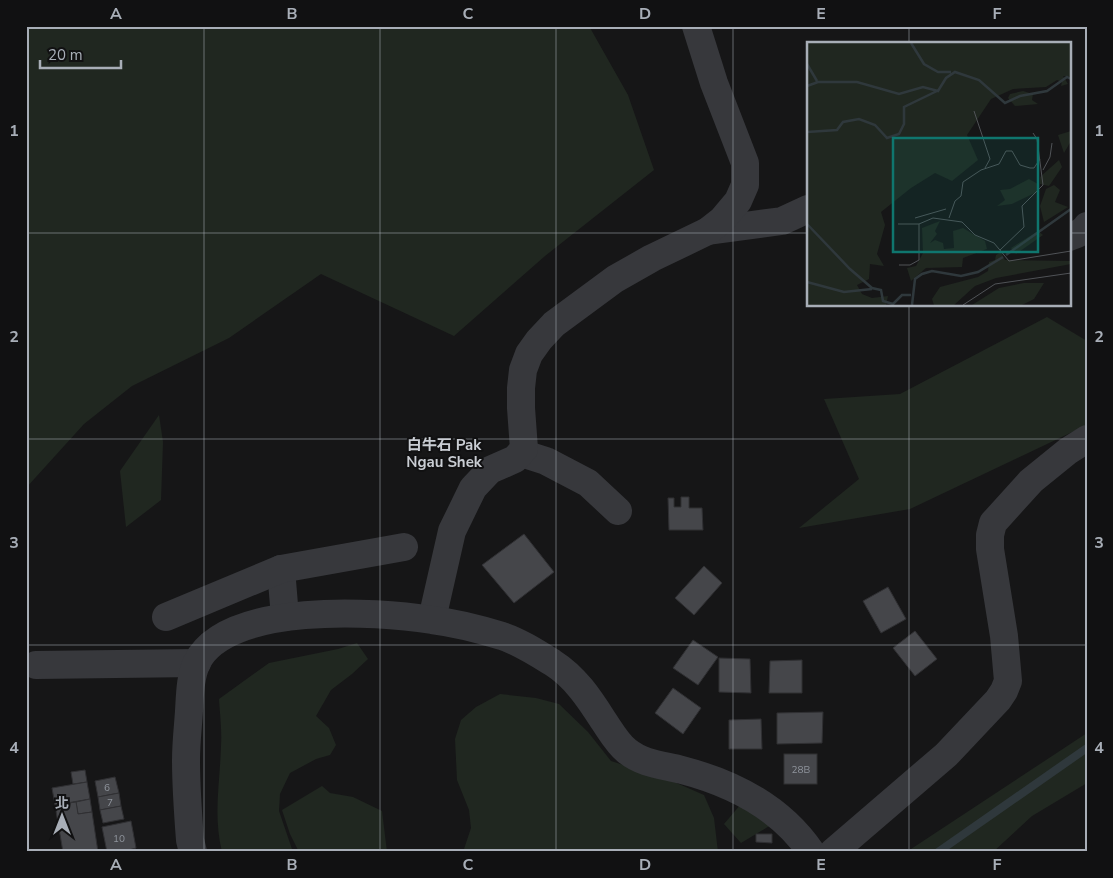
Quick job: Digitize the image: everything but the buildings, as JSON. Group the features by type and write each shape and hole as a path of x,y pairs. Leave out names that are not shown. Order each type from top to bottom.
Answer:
{"street":[{"path":"432,619 452,531 473,488 490,470 515,459 521,454 525,445 520,408 520,388 523,370 529,354 539,340 554,324 616,279 652,258 708,231 722,220 738,201 745,185 746,163 714,83 696,26"},
{"path":"708,231 782,221 807,210"},
{"path":"1070,237 1084,230 1087,226"},
{"path":"832,852 946,755 998,700 1004,691 1008,681 1004,636 990,549 990,535 993,523 1030,481 1087,439"},
{"path":"521,454 546,461 588,483 618,512"},
{"path":"166,617 281,569 404,546"},
{"path":"281,569 285,617"},
{"path":"193,852 188,814 186,760 191,681 197,662 208,648 222,637 254,623 285,617 347,614 391,615 432,619 504,637 552,662 569,674 592,704 612,735 626,751 642,761 704,776 750,796 774,812 805,843 811,852"},
{"path":"36,665 197,662"}],"shaded area":[{"path":"26,26 589,26 628,95 654,170 545,256 454,336 321,274 229,338 132,386 84,424 26,488"},
{"path":"1047,317 1087,341 1087,425 910,509 799,528 859,479 824,399 900,394"},
{"path":"159,415 163,442 161,500 126,527 120,471"},
{"path":"357,643 368,659 331,690 316,716 329,728 336,745 330,755 316,759 290,773 280,794 279,811 293,852 222,852 217,812 221,740 219,699 269,663 338,649"},
{"path":"500,694 536,698 559,704 588,732 611,761 665,778 704,795 714,818 718,852 394,852 396,850 464,849 471,828 469,810 457,780 455,739 461,720 476,707"},
{"path":"1087,733 1087,783 1032,816 993,852 908,851"},
{"path":"322,786 330,793 353,797 382,811 387,852 299,852 290,834 282,810"},
{"path":"741,804 771,825 741,843 724,824"}],"waterway":[{"path":"938,852 1087,748"}],"district":[{"name":"白牛石 Pak Ngau Shek","path":"444,454"}]}
